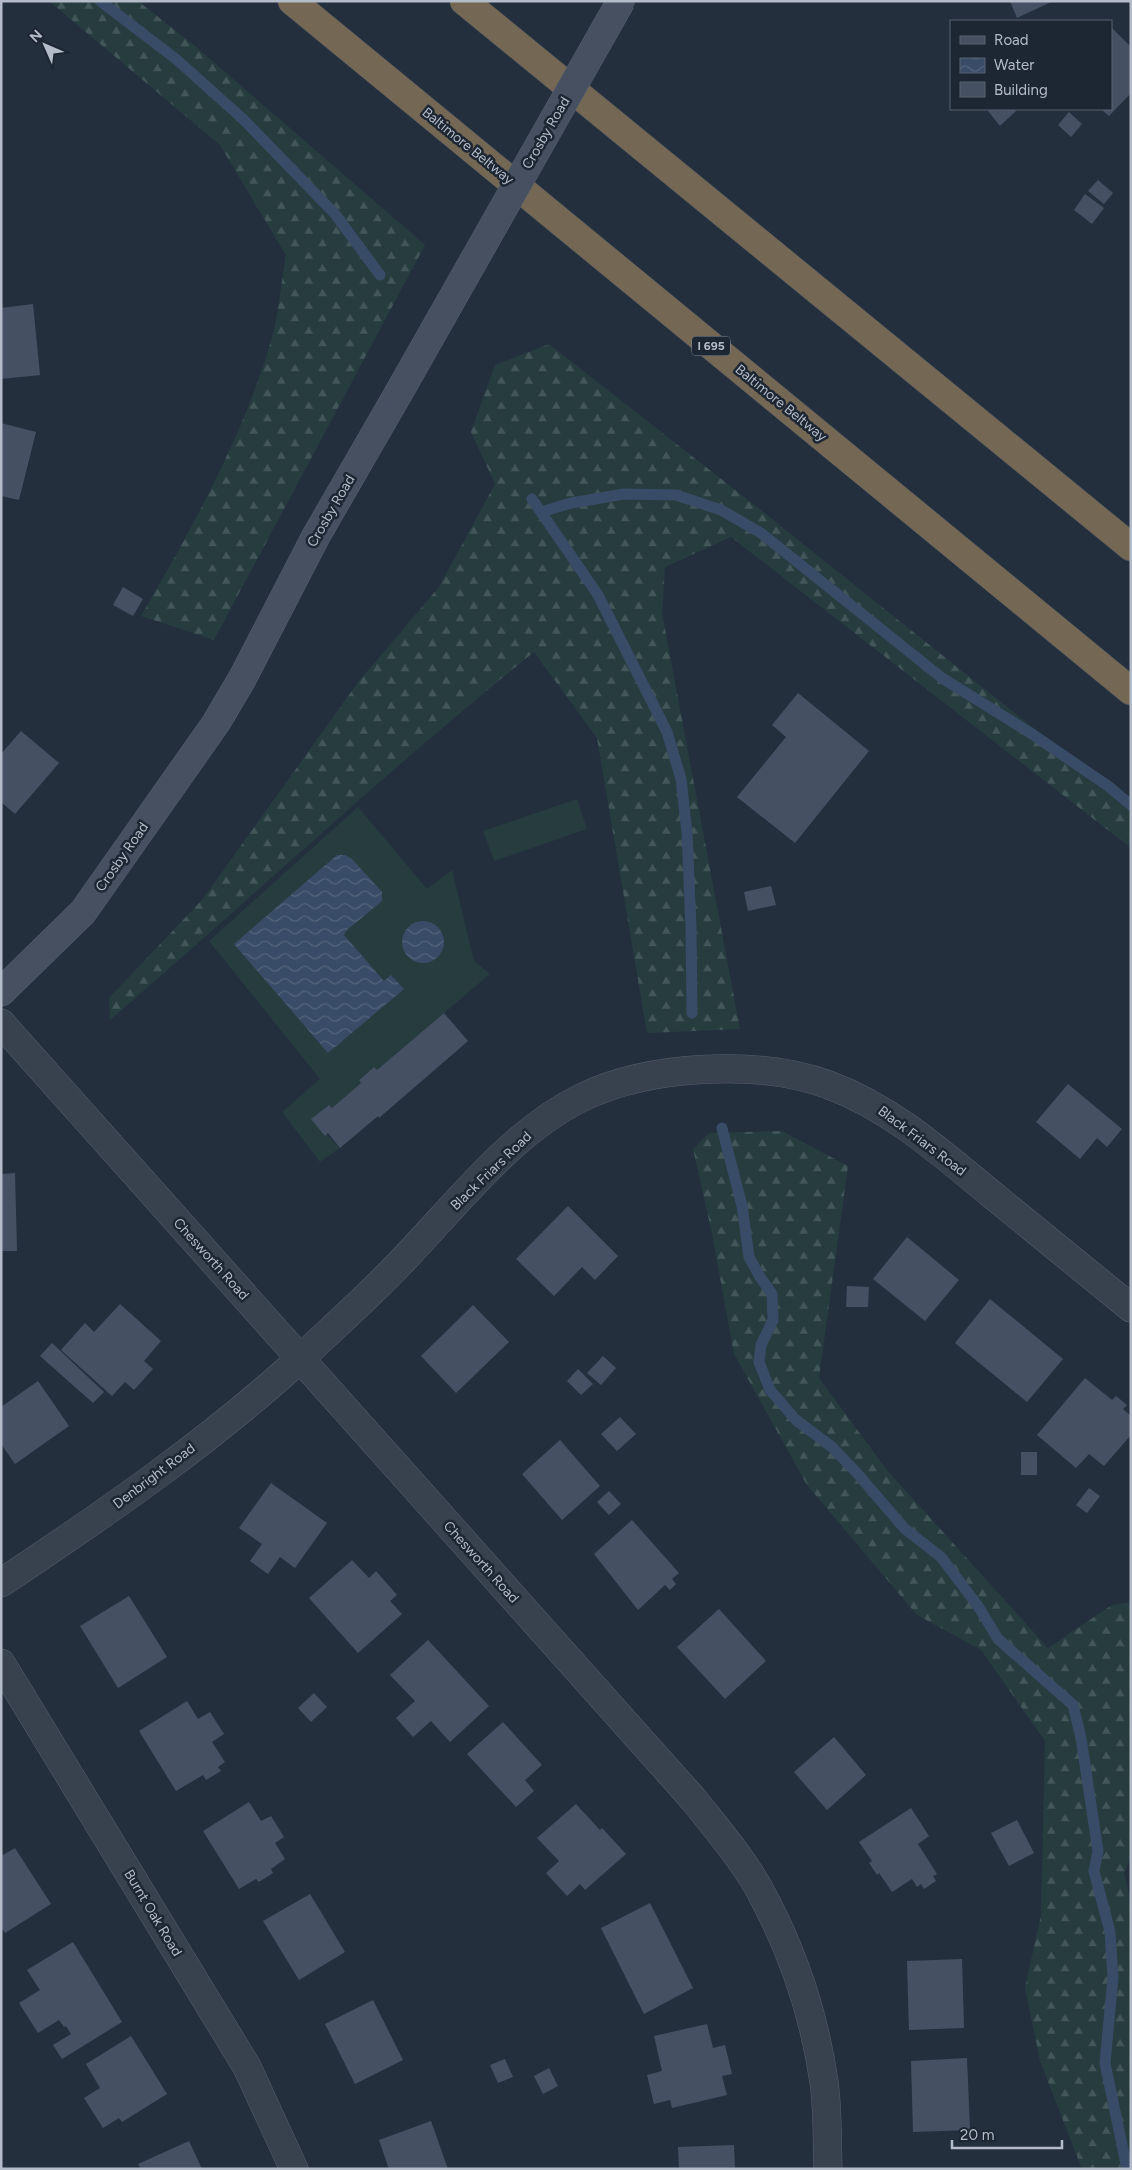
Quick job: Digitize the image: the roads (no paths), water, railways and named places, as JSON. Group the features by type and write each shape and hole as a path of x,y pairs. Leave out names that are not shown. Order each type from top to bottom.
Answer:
{"highway":[{"name":"Baltimore Beltway","path":"292,1 1131,691"},
{"path":"464,1 1131,547"}],"main road":[{"name":"Crosby Road","path":"1,992 83,912 216,723 242,679 316,536 621,1"}],"street":[{"name":"Chesworth Road","path":"1,1023 694,1800 734,1851 766,1901 792,1959 811,2019 824,2082 828,2169"},
{"name":"Black Friars Road","path":"300,1359 399,1265 492,1166 540,1124 583,1098 630,1080 671,1073 727,1068 785,1074 826,1084 874,1105 924,1138 1131,1308"},
{"name":"Denbright Road","path":"1,1583 147,1484 300,1359"},
{"name":"Burnt Oak Road","path":"1,1663 247,2067 294,2169"}],"water":[{"path":"337,855 345,855 352,859 382,892 382,901 347,930 344,935 384,981 391,975 404,989 328,1053 234,944"},
{"path":"427,921 435,924 441,930 444,942 441,954 435,960 419,963 411,960 405,954 402,938 405,930 411,924"}],"waterway":[{"path":"100,1 176,59 243,119 335,214 380,275"},
{"path":"541,512 571,503 624,494 676,495 721,510 761,533 942,678 1032,734 1108,786 1131,805"},
{"path":"532,499 598,595 667,732 681,779 687,833 692,1013"},
{"path":"722,1128 742,1206 749,1257 772,1294 773,1320 761,1345 759,1362 770,1390 796,1420 832,1447 905,1529 941,1557 978,1606 998,1639 1073,1705 1081,1738 1098,1851 1094,1871 1110,1932 1113,1978 1105,2063 1127,2169"}]}
